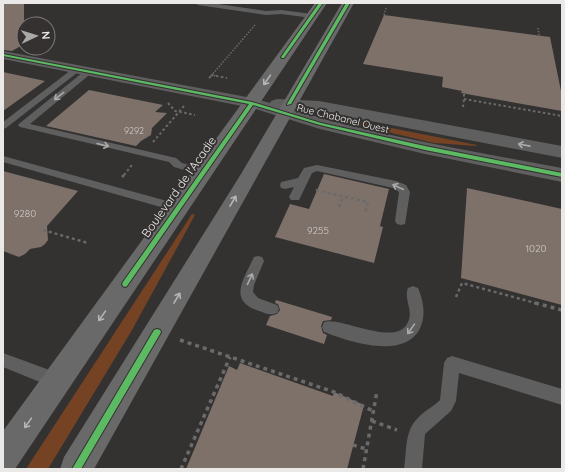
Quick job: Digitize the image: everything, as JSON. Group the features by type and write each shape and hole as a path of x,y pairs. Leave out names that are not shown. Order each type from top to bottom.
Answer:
{"main road":[{"name":"Boulevard de l'Acadie","path":"3,458 321,3"},
{"path":"76,469 348,3"}],"street":[{"name":"Rue Chabanel Ouest","path":"3,55 287,109 320,124 418,146 562,175"},
{"name":"Rue Chabanel Ouest","path":"287,109 319,106 562,152"}],"lane":[{"path":"198,3 266,13 281,12 312,16"},
{"path":"3,117 79,69"},
{"path":"3,126 79,69"},
{"path":"79,69 22,125 172,160 178,165 204,172"},
{"path":"3,159 178,208"},
{"path":"295,197 308,170 318,168 399,186 404,190 406,195 401,221"},
{"path":"285,185 302,181"},
{"path":"258,262 247,285 246,293 253,303 272,309"},
{"path":"329,327 362,336 390,338 406,336 415,326 418,312 413,292"},
{"path":"3,360 57,381"},
{"path":"413,469 419,429 425,422 446,406 452,363 562,397"}],"path":[{"path":"384,14 386,8"},
{"path":"208,79 258,22"},
{"path":"538,28 539,35"},
{"path":"211,75 227,78"},
{"path":"463,107 464,94"},
{"path":"464,99 562,116"},
{"path":"168,102 168,105 173,110 195,115"},
{"path":"151,144 189,102"},
{"path":"315,190 368,202 365,213"},
{"path":"339,207 343,197"},
{"path":"43,230 88,243"},
{"path":"456,297 462,283 562,310"},
{"path":"538,299 538,304"},
{"path":"180,340 334,392 373,411"},
{"path":"181,469 230,357"},
{"path":"363,469 377,391"},
{"path":"372,421 417,438"},
{"path":"353,445 366,449"}],"shaded area":[{"path":"321,114 477,145 434,143 320,116"},
{"path":"192,214 195,215 132,330 48,469 26,469"}],"building":[{"path":"3,3 24,3 24,16 16,16 16,49 12,51 3,50"},
{"path":"384,15 550,37 562,96 562,111 461,93 462,91 442,87 443,77 363,64"},
{"path":"3,72 45,81 3,111"},
{"path":"89,90 163,105 155,112 167,113 152,128 151,135 136,146 46,126"},
{"path":"3,171 78,191 47,226 48,240 45,244 41,247 30,249 19,257 3,251"},
{"path":"324,174 389,189 380,226 383,227 374,263 275,237 290,204 309,209"},
{"path":"467,188 562,209 562,305 461,278"},
{"path":"276,300 332,317 331,320 323,321 321,326 323,333 327,335 324,344 266,325 270,316 277,314 280,310 278,304 275,303"},
{"path":"240,363 333,396 334,392 364,405 347,469 186,469 229,366 237,370"}],"cycle path":[{"path":"283,57 321,3"},
{"path":"289,104 348,3"},
{"path":"3,55 252,103 320,124 425,148 562,175"},
{"path":"125,284 252,103"},
{"path":"76,469 157,332"}]}
